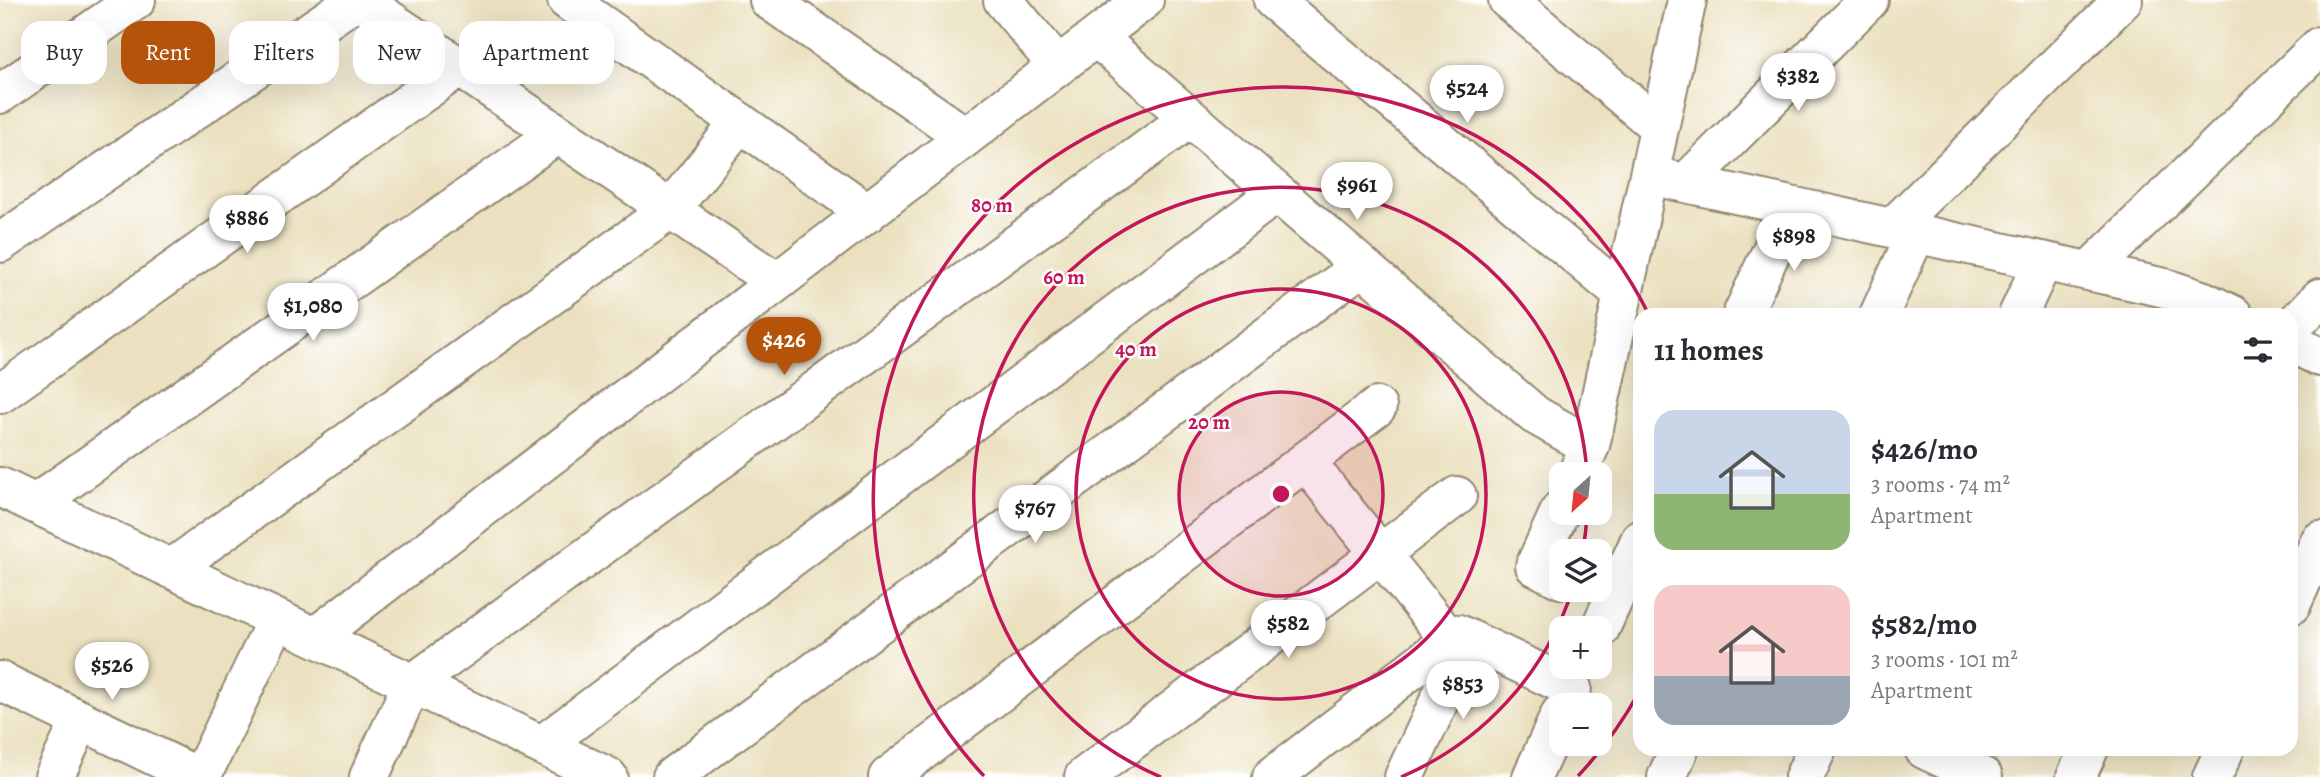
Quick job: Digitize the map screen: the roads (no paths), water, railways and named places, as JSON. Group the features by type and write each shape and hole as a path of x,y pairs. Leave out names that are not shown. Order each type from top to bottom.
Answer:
{"street":[{"path":"0,93 136,0"},
{"path":"0,243 358,0 459,67 0,394"},
{"path":"567,0 868,213"},
{"path":"769,0 966,137"},
{"path":"990,0 1013,12 1058,66"},
{"path":"316,637 1144,0"},
{"path":"1273,0 1623,295"},
{"path":"1508,0 1659,127"},
{"path":"1096,37 1535,415 1583,460 1623,295 1687,0"},
{"path":"1686,183 1869,0"},
{"path":"1881,308 1904,231 2123,0"},
{"path":"2089,271 2320,46"},
{"path":"484,84 777,282"},
{"path":"369,777 412,684 1191,118"},
{"path":"172,569 670,210 740,122"},
{"path":"35,504 557,134"},
{"path":"1649,175 2089,271 2159,301 2204,301 2218,308"},
{"path":"549,758 1277,192"},
{"path":"1745,308 1792,207"},
{"path":"2021,308 2043,261"},
{"path":"672,777 1362,266"},
{"path":"2298,321 2320,298"},
{"path":"2298,346 2320,357"},
{"path":"888,777 1377,407"},
{"path":"1306,462 1380,554 1459,640 1570,693"},
{"path":"0,487 412,684 549,758 608,777"},
{"path":"1084,777 1457,496"},
{"path":"1549,573 1535,566 1554,525"},
{"path":"2298,590 2320,541"},
{"path":"1609,609 1633,556"},
{"path":"0,681 200,777 277,619"},
{"path":"1272,777 1459,640"},
{"path":"1404,777 1459,640"},
{"path":"54,777 81,720"},
{"path":"1532,777 1549,739"},
{"path":"1667,777 1676,756"},
{"path":"1804,777 1814,756"},
{"path":"2076,777 2086,756"},
{"path":"2212,777 2222,756"},
{"path":"1939,758 1983,777"}]}
